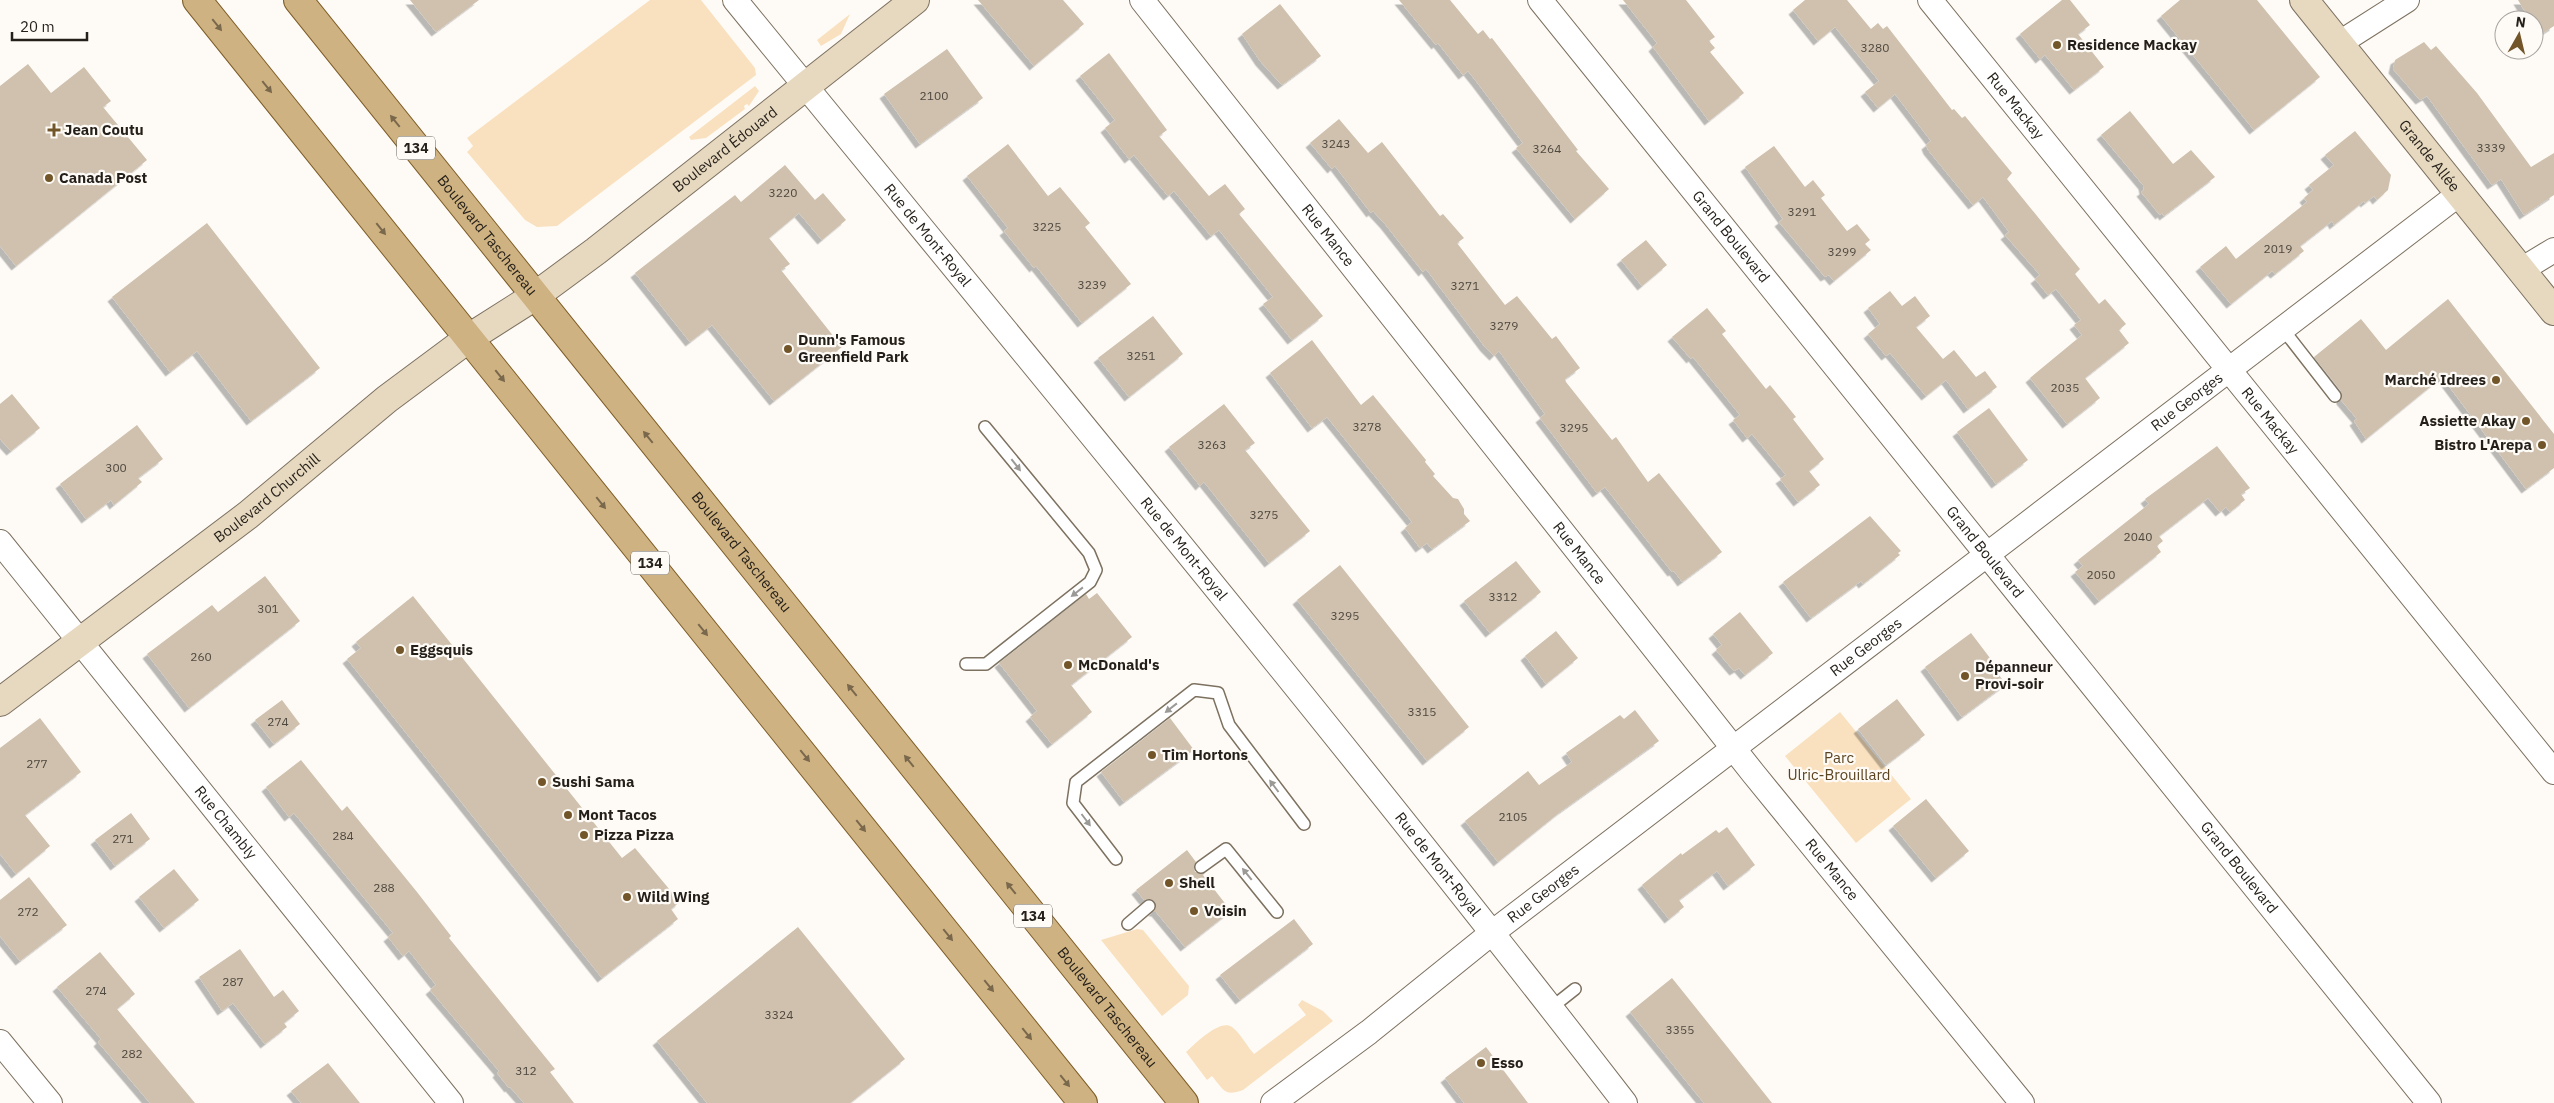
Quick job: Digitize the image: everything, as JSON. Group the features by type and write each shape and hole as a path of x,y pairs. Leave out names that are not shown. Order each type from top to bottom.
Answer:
{"main road":[{"name":"134","path":"197,0 1083,1103"},
{"name":"Boulevard Taschereau","path":"298,0 1184,1103"}],"street":[{"name":"Rue de Mont-Royal","path":"735,0 961,275 1493,932 1625,1103"},
{"name":"Boulevard Édouard","path":"535,296 718,156 915,0"},
{"name":"Rue Mance","path":"1142,0 1733,748 2022,1103"},
{"name":"Grand Boulevard","path":"1540,0 2429,1103"},
{"name":"Rue Mackay","path":"1930,0 2554,772"},
{"name":"Grande Allée","path":"2304,0 2554,311"},
{"path":"2338,44 2407,0"},
{"name":"Rue Georges","path":"1273,1103 1369,1032 1493,932 2459,194"},
{"path":"2521,270 2554,250"},
{"name":"Boulevard Churchill","path":"0,702 248,515 387,399 469,338 535,296"},
{"name":"Rue Chambly","path":"0,542 451,1103"},
{"path":"0,1042 50,1103"}],"lane":[{"path":"2282,328 2335,396"},
{"path":"966,664 986,664 1090,582 1096,570 1089,553 985,427"},
{"path":"1116,859 1073,802 1076,782 1194,690 1218,693 1228,725 1304,824"},
{"path":"1200,867 1226,849 1277,912"},
{"path":"1128,924 1149,906"},
{"path":"1551,1008 1575,989"}],"green space":[{"path":"650,0 701,0 755,68 756,75 557,226 537,227 525,220 467,152 473,146 467,138"},
{"path":"850,14 841,34 821,46 817,40"},
{"path":"755,86 759,91 749,106 747,104 744,106 745,109 706,138 691,140 689,137"},
{"name":"Parc Ulric-Brouillard","path":"1840,712 1911,799 1856,843 1785,756"},
{"path":"1137,929 1143,930 1189,986 1188,995 1162,1016 1101,940"},
{"path":"1302,1000 1323,1011 1333,1021 1243,1090 1232,1093 1228,1092 1212,1076 1207,1080 1186,1052 1208,1033 1227,1025 1238,1033 1254,1054 1306,1015 1298,1005"}],"building":[{"path":"410,0 479,0 436,32"},
{"path":"978,0 1063,0 1084,24 1034,66"},
{"path":"1399,0 1450,0 1478,34 1483,30 1490,39 1492,38 1578,150 1576,151 1609,189 1575,219 1516,148 1523,143 1468,71 1463,75 1438,43 1436,45"},
{"path":"1623,0 1686,0 1715,37 1709,41 1715,48 1710,52 1744,93 1709,121 1653,47 1657,43"},
{"path":"1805,0 1847,0 1871,29 1878,23 1883,29 1887,26 1952,110 1954,109 1962,118 1965,116 2012,173 2007,179 2080,269 2075,274 2099,304 2105,299 2126,324 2119,330 2129,343 2085,378 2100,398 2067,424 2030,378 2082,335 2074,325 2081,320 2056,289 2048,295 2035,279 2040,275 2005,235 2009,232 1983,197 1973,205 1928,150 1926,145 1931,141 1895,94 1878,108 1865,92 1879,81 1835,27 1818,41 1793,10"},
{"name":"Residence Mackay","path":"2062,0 2070,0 2090,25 2078,34 2104,67 2074,90 2045,55 2040,59 2020,34"},
{"path":"2180,0 2257,0 2320,77 2254,130 2161,16"},
{"path":"2518,0 2554,0 2554,26 2544,32 2544,10 2524,10"},
{"path":"1280,4 1321,56 1282,85 1260,61 1242,34"},
{"path":"2424,42 2431,50 2436,46 2477,93 2531,167 2554,153 2554,195 2524,215 2501,179 2492,185 2427,96 2420,100 2393,69 2395,60"},
{"path":"947,49 983,98 920,144 884,94"},
{"path":"1109,53 1167,130 1159,136 1209,196 1225,184 1245,209 1239,214 1323,316 1292,340 1263,304 1273,297 1219,230 1211,236 1174,191 1168,196 1134,155 1129,159 1105,128 1115,120 1080,76"},
{"path":"28,64 51,93 84,67 111,101 103,107 147,160 16,266 0,246 0,86"},
{"path":"2130,111 2173,164 2191,150 2215,177 2164,216 2162,213 2160,215 2141,192 2144,190 2143,185 2101,135"},
{"path":"1339,119 1368,153 1382,142 1440,216 1443,214 1464,238 1457,243 1505,305 1517,296 1552,339 1556,336 1580,368 1565,379 1566,382 1612,440 1616,437 1648,482 1659,473 1722,552 1682,582 1605,487 1597,493 1540,418 1545,414 1499,351 1494,356 1485,347 1426,269 1423,272 1385,224 1373,211 1371,213 1335,166 1332,169 1310,143"},
{"path":"2355,131 2391,175 2388,190 2377,200 2374,196 2365,203 2364,201 2334,225 2332,221 2300,246 2304,251 2275,274 2272,271 2231,304 2200,267 2226,246 2236,259 2307,202 2304,198 2313,190 2309,185 2334,165 2325,155"},
{"path":"1008,144 1048,196 1060,187 1090,223 1085,227 1131,284 1082,323 1036,266 1034,268 1004,231 1008,228 967,176"},
{"path":"1774,146 1805,187 1813,180 1825,195 1821,198 1847,231 1857,224 1870,240 1865,244 1871,250 1834,281 1829,275 1825,277 1779,222 1783,219 1745,167"},
{"path":"785,165 815,200 823,193 846,220 822,240 799,213 769,238 790,264 781,270 842,347 774,401 712,325 690,342 635,273 735,195 741,202"},
{"path":"207,223 320,368 251,421 197,351 170,372 112,297"},
{"path":"1646,240 1667,265 1642,286 1621,260"},
{"path":"1890,291 1902,306 1915,296 1930,316 1916,327 1943,359 1954,350 1976,377 1985,371 1997,387 1968,409 1946,380 1926,396 1890,353 1886,356 1868,334 1880,324 1868,308"},
{"path":"2448,299 2554,434 2554,468 2526,489 2442,377 2366,439 2354,421 2357,419 2341,400 2341,391 2314,357 2361,319 2386,350"},
{"path":"1707,308 1726,331 1722,334 1766,389 1770,385 1796,417 1793,419 1824,459 1809,471 1820,485 1798,502 1780,479 1786,475 1752,434 1747,438 1733,420 1740,415 1693,357 1691,359 1672,337"},
{"path":"1153,316 1183,354 1129,397 1098,358"},
{"path":"1312,340 1361,405 1373,395 1426,460 1425,462 1435,474 1433,476 1453,498 1458,499 1464,509 1464,514 1470,521 1432,549 1427,543 1420,548 1405,528 1412,522 1327,417 1312,428 1270,373"},
{"path":"12,394 40,428 11,451 0,439 0,404"},
{"path":"1224,404 1255,443 1245,450 1310,531 1269,563 1204,482 1200,486 1169,447"},
{"path":"1989,408 2028,460 1996,484 1957,432"},
{"path":"137,425 163,459 138,478 142,482 114,505 111,500 86,519 60,484"},
{"path":"2217,446 2250,488 2241,494 2245,500 2230,512 2226,507 2220,512 2208,498 2159,536 2163,541 2157,546 2161,552 2099,601 2075,572 2083,566 2078,560 2149,504 2145,499"},
{"path":"1870,516 1901,551 1898,553 1900,555 1863,584 1861,581 1811,618 1783,582"},
{"path":"1516,561 1541,592 1490,633 1464,601"},
{"path":"1340,565 1469,727 1427,761 1297,600"},
{"path":"265,576 300,621 189,708 147,654 212,605 218,612"},
{"path":"1097,593 1132,637 1071,685 1092,712 1052,744 1030,717 1037,711 999,663 1086,594 1089,599"},
{"path":"413,596 622,858 635,848 680,902 671,909 678,919 602,978 347,659 361,648 356,642"},
{"path":"1740,612 1773,653 1745,675 1739,668 1734,671 1716,650 1722,645 1713,634"},
{"path":"1556,631 1578,658 1546,684 1525,656"},
{"name":"Dépanneur Provi-soir","path":"1971,633 1990,658 1987,660 2006,684 1962,717 1925,667"},
{"path":"1897,699 1925,735 1886,765 1858,729"},
{"path":"282,700 300,724 274,744 255,720"},
{"path":"1635,710 1659,741 1560,812 1498,862 1465,821 1528,771 1539,785 1572,762 1566,753 1620,715 1624,719"},
{"path":"40,718 81,772 25,815 50,846 16,874 0,854 0,748"},
{"name":"Tim Hortons","path":"1170,718 1194,750 1124,802 1101,772"},
{"path":"301,760 342,811 347,806 417,892 451,936 449,938 555,1069 550,1072 574,1103 524,1103 509,1088 497,1073 499,1071 430,990 436,985 409,951 403,956 388,937 393,933 294,813 289,817 266,787"},
{"path":"1926,799 1969,851 1936,878 1893,826"},
{"path":"131,813 150,839 115,866 95,840"},
{"path":"1727,827 1755,865 1728,886 1717,871 1679,900 1684,907 1669,919 1642,885 1681,853 1682,855 1716,830 1719,833"},
{"name":"Voisin","path":"1187,850 1196,862 1195,872 1205,873 1203,875 1231,911 1185,947 1156,912 1153,912 1156,908 1155,902 1151,899 1144,900 1136,890"},
{"path":"174,869 199,900 164,928 139,897"},
{"path":"29,877 67,925 20,961 0,936 0,900"},
{"path":"1294,919 1313,944 1240,1000 1220,975"},
{"path":"798,927 905,1059 850,1103 707,1103 657,1041"},
{"path":"240,949 274,997 283,990 299,1011 284,1023 287,1027 265,1044 233,1003 222,1011 199,977"},
{"path":"100,952 135,994 117,1009 195,1103 150,1103 98,1042 101,1039 57,987"},
{"path":"1672,978 1772,1103 1704,1103 1630,1012"},
{"name":"Esso","path":"1486,1047 1528,1103 1464,1103 1445,1078"},
{"path":"328,1063 360,1103 301,1103 291,1091"}],"place":[{"name":"Residence Mackay","path":"2057,45"},
{"name":"Jean Coutu","path":"54,130"},
{"name":"Canada Post","path":"49,178"},
{"name":"Dunn's Famous Greenfield Park","path":"788,349"},
{"name":"Marché Idrees","path":"2496,380"},
{"name":"Assiette Akay","path":"2526,421"},
{"name":"Bistro L'Arepa","path":"2542,445"},
{"name":"Eggsquis","path":"400,650"},
{"name":"McDonald's","path":"1068,665"},
{"name":"Dépanneur Provi-soir","path":"1965,676"},
{"name":"Tim Hortons","path":"1152,755"},
{"name":"Sushi Sama","path":"542,782"},
{"name":"Mont Tacos","path":"568,815"},
{"name":"Pizza Pizza","path":"584,835"},
{"name":"Shell","path":"1169,883"},
{"name":"Wild Wing","path":"627,897"},
{"name":"Voisin","path":"1194,911"},
{"name":"Esso","path":"1481,1063"}]}
